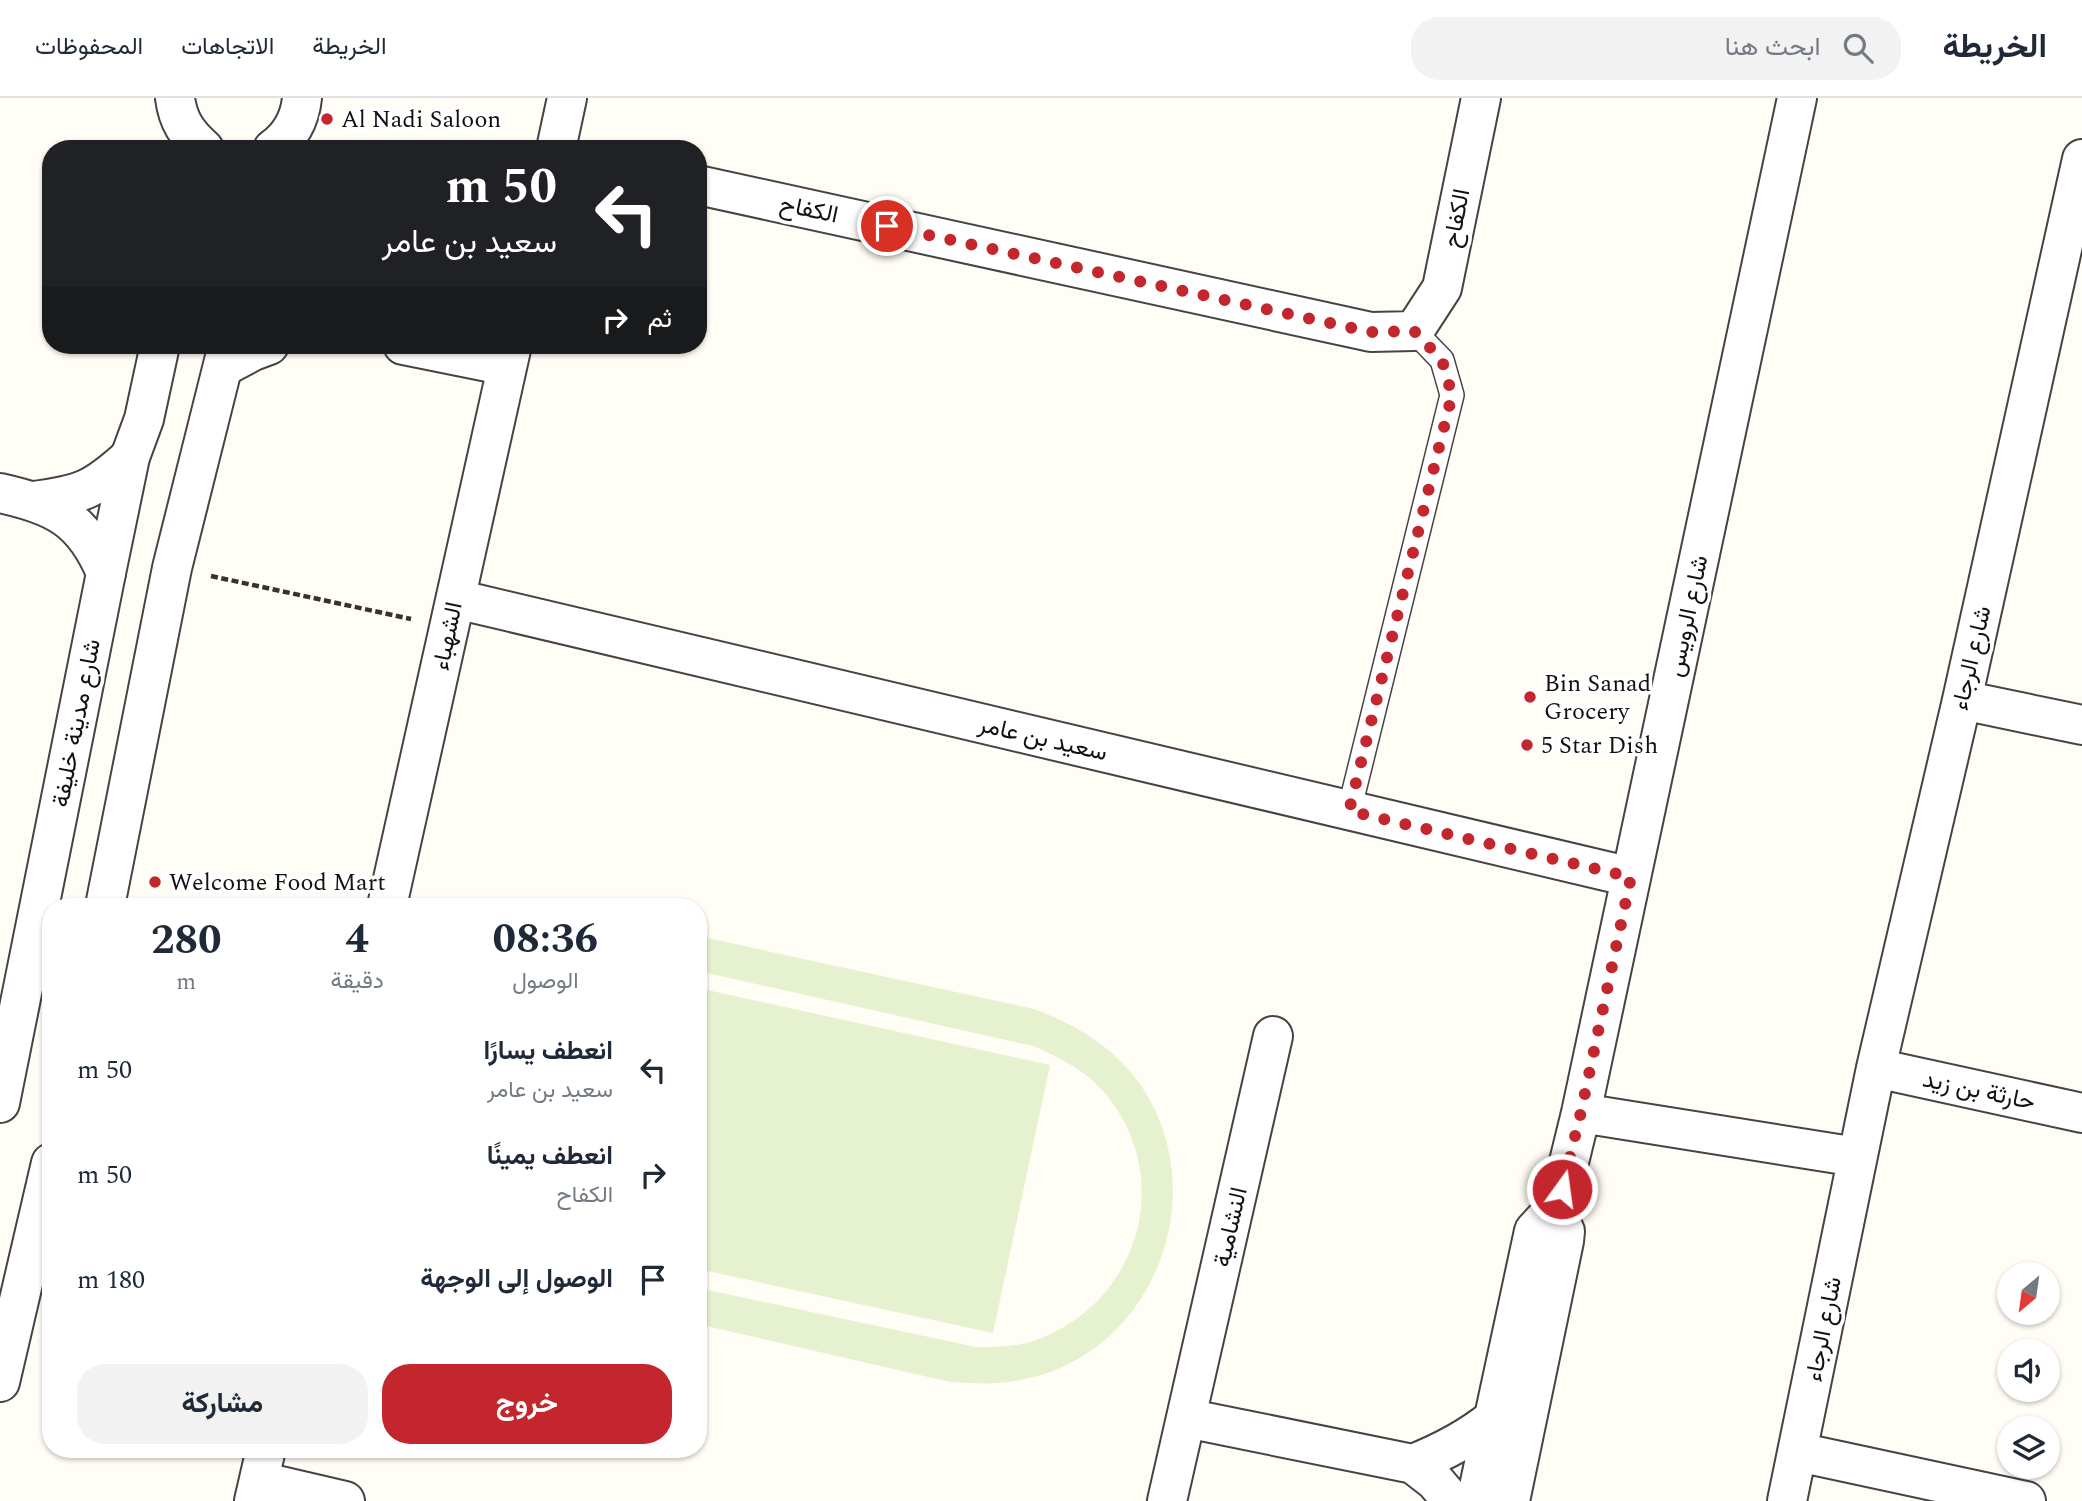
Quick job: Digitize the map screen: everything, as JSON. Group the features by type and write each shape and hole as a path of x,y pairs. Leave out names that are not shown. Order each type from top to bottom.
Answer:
{"street":[{"path":"284,140 298,118 302,98"},
{"path":"558,140 567,98"},
{"name":"الكفاح","path":"707,187 1371,332 1414,331 1442,288 1480,98"},
{"name":"شارع الرويس","path":"1556,1215 1581,1112 1797,98"},
{"name":"شارع الرجاء","path":"1787,1501 1876,1068 1962,700 2067,299 2082,159"},
{"name":"شارع مدينة خليفة","path":"0,1103 5,1057 106,573 131,457 144,419 158,354"},
{"name":"الشهباء","path":"389,898 509,355"},
{"path":"107,898 172,568 226,356"},
{"path":"16,497 69,496 103,482 131,457"},
{"path":"16,497 57,511 79,528 95,549 106,573"},
{"name":"سعيد بن عامر","path":"453,613 1349,811 1631,877"},
{"path":"1962,700 2082,724"},
{"name":"النشامية","path":"1167,1501 1273,1036"},
{"name":"حارثة بن زيد","path":"1876,1068 2082,1113"},
{"path":"1581,1112 1857,1157"},
{"path":"0,1382 42,1202"},
{"path":"1476,1501 1534,1231 1546,1218 1556,1215 1565,1231 1564,1241 1510,1501"},
{"path":"1186,1418 1412,1464 1435,1481 1452,1501"},
{"path":"1412,1464 1469,1438 1493,1419"},
{"path":"1798,1452 2026,1501"},
{"path":"260,1477 345,1501"}],"lane":[{"path":"1349,811 1452,395 1442,360 1414,331"}],"path":[{"path":"172,568 453,613"}],"green space":[{"path":"707,938 1034,1009 1063,1021 1104,1046 1137,1080 1161,1124 1172,1171 1171,1219 1158,1265 1136,1307 1103,1341 1063,1367 1014,1381 950,1382 707,1326 707,1290 976,1347 1005,1346 1034,1341 1070,1323 1100,1299 1122,1269 1136,1235 1142,1199 1139,1162 1126,1126 1104,1092 1089,1077 1071,1065 1033,1046 707,973"},
{"path":"707,990 1050,1065 993,1333 707,1271"}],"place":[{"name":"Al Nadi Saloon","path":"327,119"},
{"name":"Bin Sanad Grocery","path":"1530,697"},
{"name":"5 Star Dish","path":"1527,745"},
{"name":"Welcome Food Mart","path":"155,882"}],"route":[{"path":"887,226 1371,332 1414,331 1442,360 1452,395 1349,811 1631,877 1562,1189"}]}
